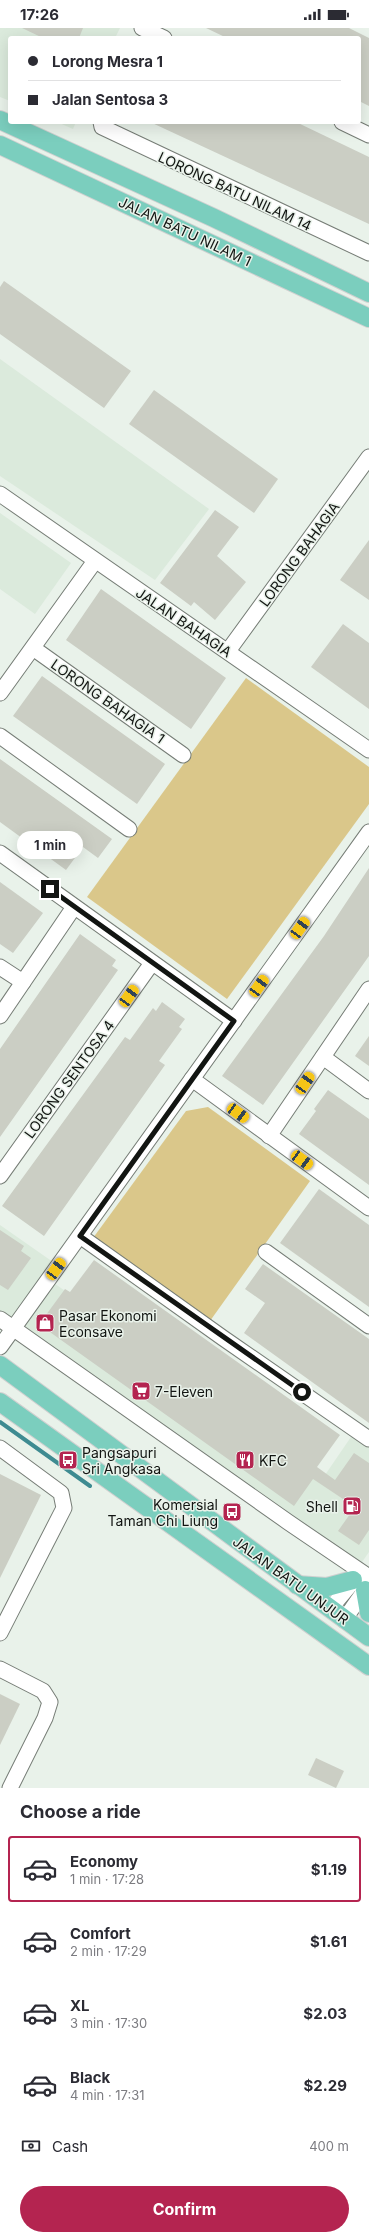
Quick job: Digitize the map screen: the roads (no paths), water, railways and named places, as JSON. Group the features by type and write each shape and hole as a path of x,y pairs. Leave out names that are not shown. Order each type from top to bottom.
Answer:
{"main road":[{"name":"JALAN BATU NILAM 1","path":"9,124 214,218 369,293"},
{"name":"JALAN BATU NILAM 1","path":"0,145 369,318"},
{"path":"204,240 214,218"},
{"name":"JALAN BATU UNJUR","path":"0,1365 297,1585 335,1616 369,1637"},
{"name":"JALAN BATU UNJUR","path":"0,1402 369,1666"},
{"path":"240,1575 257,1574 299,1606 325,1619 335,1616 343,1636 369,1655"},
{"path":"297,1585 327,1587 363,1579 369,1613"}],"street":[{"path":"142,28 160,36"},
{"path":"346,124 369,135"},
{"name":"LORONG BATU NILAM 14","path":"102,125 369,253"},
{"name":"LORONG BAHAGIA","path":"228,651 369,457"},
{"name":"JALAN BAHAGIA","path":"0,494 369,750"},
{"path":"0,693 34,648 95,561"},
{"name":"LORONG BAHAGIA 1","path":"34,648 183,755"},
{"path":"0,736 128,829"},
{"path":"0,1347 369,832"},
{"path":"0,854 234,1021"},
{"path":"0,1016 74,907"},
{"name":"LORONG SENTOSA 4","path":"2,1169 152,963"},
{"path":"0,967 23,982"},
{"path":"269,1136 369,989"},
{"path":"323,1057 369,1092"},
{"path":"192,1079 369,1208"},
{"path":"80,1236 223,1338 369,1439"},
{"path":"266,1252 369,1326"},
{"path":"0,1319 288,1522 363,1579 335,1616"},
{"path":"0,1448 61,1493 64,1508 0,1633"},
{"path":"0,1669 43,1691 50,1702 45,1718 10,1788"}],"waterway":[{"path":"0,1422 90,1486"}],"place":[{"name":"Pasar Ekonomi Econsave","path":"45,1323"},
{"name":"7-Eleven","path":"141,1391"},
{"name":"Pangsapuri Sri Angkasa","path":"68,1460"},
{"name":"KFC","path":"245,1460"},
{"name":"Shell","path":"352,1506"},
{"name":"Komersial Taman Chi Liung","path":"232,1512"}]}
